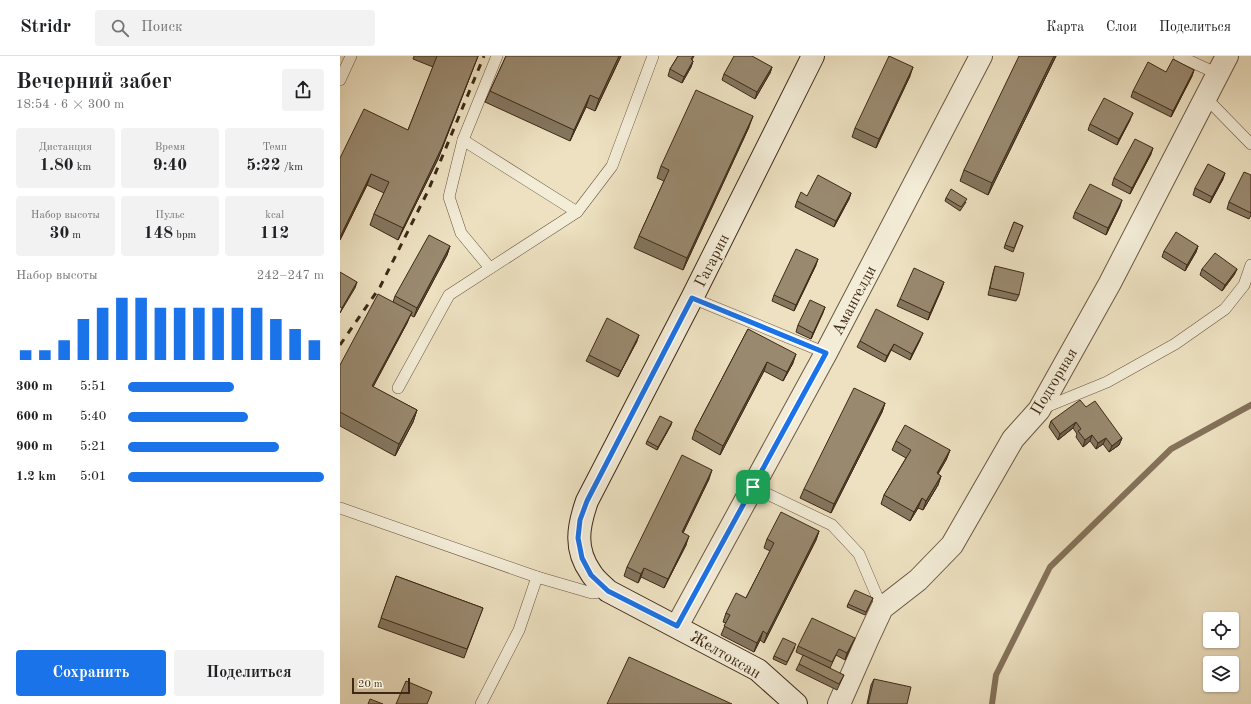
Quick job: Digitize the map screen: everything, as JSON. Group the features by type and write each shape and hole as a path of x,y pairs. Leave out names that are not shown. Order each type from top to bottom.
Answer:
{"street":[{"name":"Гагарин","path":"608,591 591,575 582,558 578,538 580,520 587,501 692,298 813,56"},
{"name":"Амангелди","path":"677,626 826,353 981,56"},
{"name":"Подгорная","path":"839,704 882,608 918,580 952,545 1013,438 1039,410 1110,284 1223,65"},
{"name":"Желтоксан","path":"608,591 758,670 796,704"}],"lane":[{"path":"340,80 351,56"},
{"path":"490,268 462,233 449,197 463,140 497,56"},
{"path":"398,388 449,295 577,212 612,166 653,56"},
{"path":"1179,56 1223,65"},
{"path":"1206,98 1251,144"},
{"path":"463,140 577,212"},
{"path":"1039,410 1108,382 1176,344 1225,309 1244,285 1251,265"},
{"path":"692,298 826,353"},
{"path":"753,487 832,525 859,554 882,608"},
{"path":"340,508 537,577 592,593 608,591"},
{"path":"482,704 519,630 537,577"}],"building":[{"path":"437,56 478,56 442,147 403,228 374,214 389,182 371,174 340,237 340,158 364,109 408,130"},
{"path":"506,56 619,56 599,99 590,95 574,130 490,91"},
{"path":"678,56 693,56 691,59 693,61 684,77 670,69"},
{"path":"734,56 752,56 772,67 757,92 724,74"},
{"path":"889,56 913,67 879,139 855,128"},
{"path":"1019,56 1054,56 992,183 964,170"},
{"path":"1173,59 1194,70 1173,111 1133,91 1148,62 1166,72"},
{"path":"696,90 753,116 687,258 639,236 669,170 661,166"},
{"path":"1104,98 1133,113 1119,139 1090,124"},
{"path":"1135,139 1153,148 1132,188 1114,178"},
{"path":"1208,164 1225,173 1212,197 1195,188"},
{"path":"1244,172 1251,175 1251,213 1229,202"},
{"path":"818,175 851,193 836,221 797,201 801,192 807,196"},
{"path":"1090,184 1122,200 1108,228 1075,212"},
{"path":"951,189 967,199 961,207 946,198"},
{"path":"1014,222 1023,226 1014,248 1005,245"},
{"path":"1176,232 1198,246 1187,265 1164,251"},
{"path":"429,235 450,246 417,308 395,296"},
{"path":"796,249 818,259 796,305 774,295"},
{"path":"1215,253 1237,269 1225,285 1202,269"},
{"path":"995,266 1024,273 1019,295 990,288"},
{"path":"914,268 944,282 930,313 900,299"},
{"path":"340,272 357,282 342,308 340,307"},
{"path":"378,294 412,312 372,386 417,410 399,444 340,412 340,365"},
{"path":"810,300 825,307 813,333 798,325"},
{"path":"876,309 923,333 912,354 894,344 887,356 860,341"},
{"path":"607,318 639,335 621,371 589,355"},
{"path":"748,329 796,354 787,372 767,362 723,446 695,430"},
{"path":"854,388 885,403 834,504 804,489"},
{"path":"1080,400 1086,407 1095,401 1122,438 1112,446 1106,438 1098,443 1092,435 1085,440 1078,431 1081,429 1076,422 1060,434 1051,421"},
{"path":"660,416 672,422 658,447 647,441"},
{"path":"905,425 950,450 937,473 941,476 926,501 922,498 914,512 884,495 911,450 896,441"},
{"path":"682,455 712,470 682,532 689,536 668,579 644,568 641,574 627,567"},
{"path":"781,512 819,531 767,634 763,631 757,643 724,626 730,615 726,613 736,593 746,598 774,543 767,539"},
{"path":"396,576 483,608 467,649 381,618"},
{"path":"855,590 873,598 866,612 848,604"},
{"path":"812,618 855,638 847,653 839,649 832,662 798,646"},
{"path":"783,638 796,644 787,662 774,656"},
{"path":"803,655 844,675 839,684 799,664"},
{"path":"629,657 732,704 607,704"},
{"path":"874,679 911,687 907,704 868,704"},
{"path":"406,681 432,692 427,704 396,704"},
{"path":"370,699 383,704 368,704"}],"waterway":[{"path":"992,704 996,675 1050,567 1171,449 1251,405"}],"railway":[{"path":"340,345 380,287 428,191 484,56"}],"route":[{"path":"692,298 826,353 753,487 677,626 608,591 591,575 582,558 578,538 580,520 587,501 692,298"}]}
